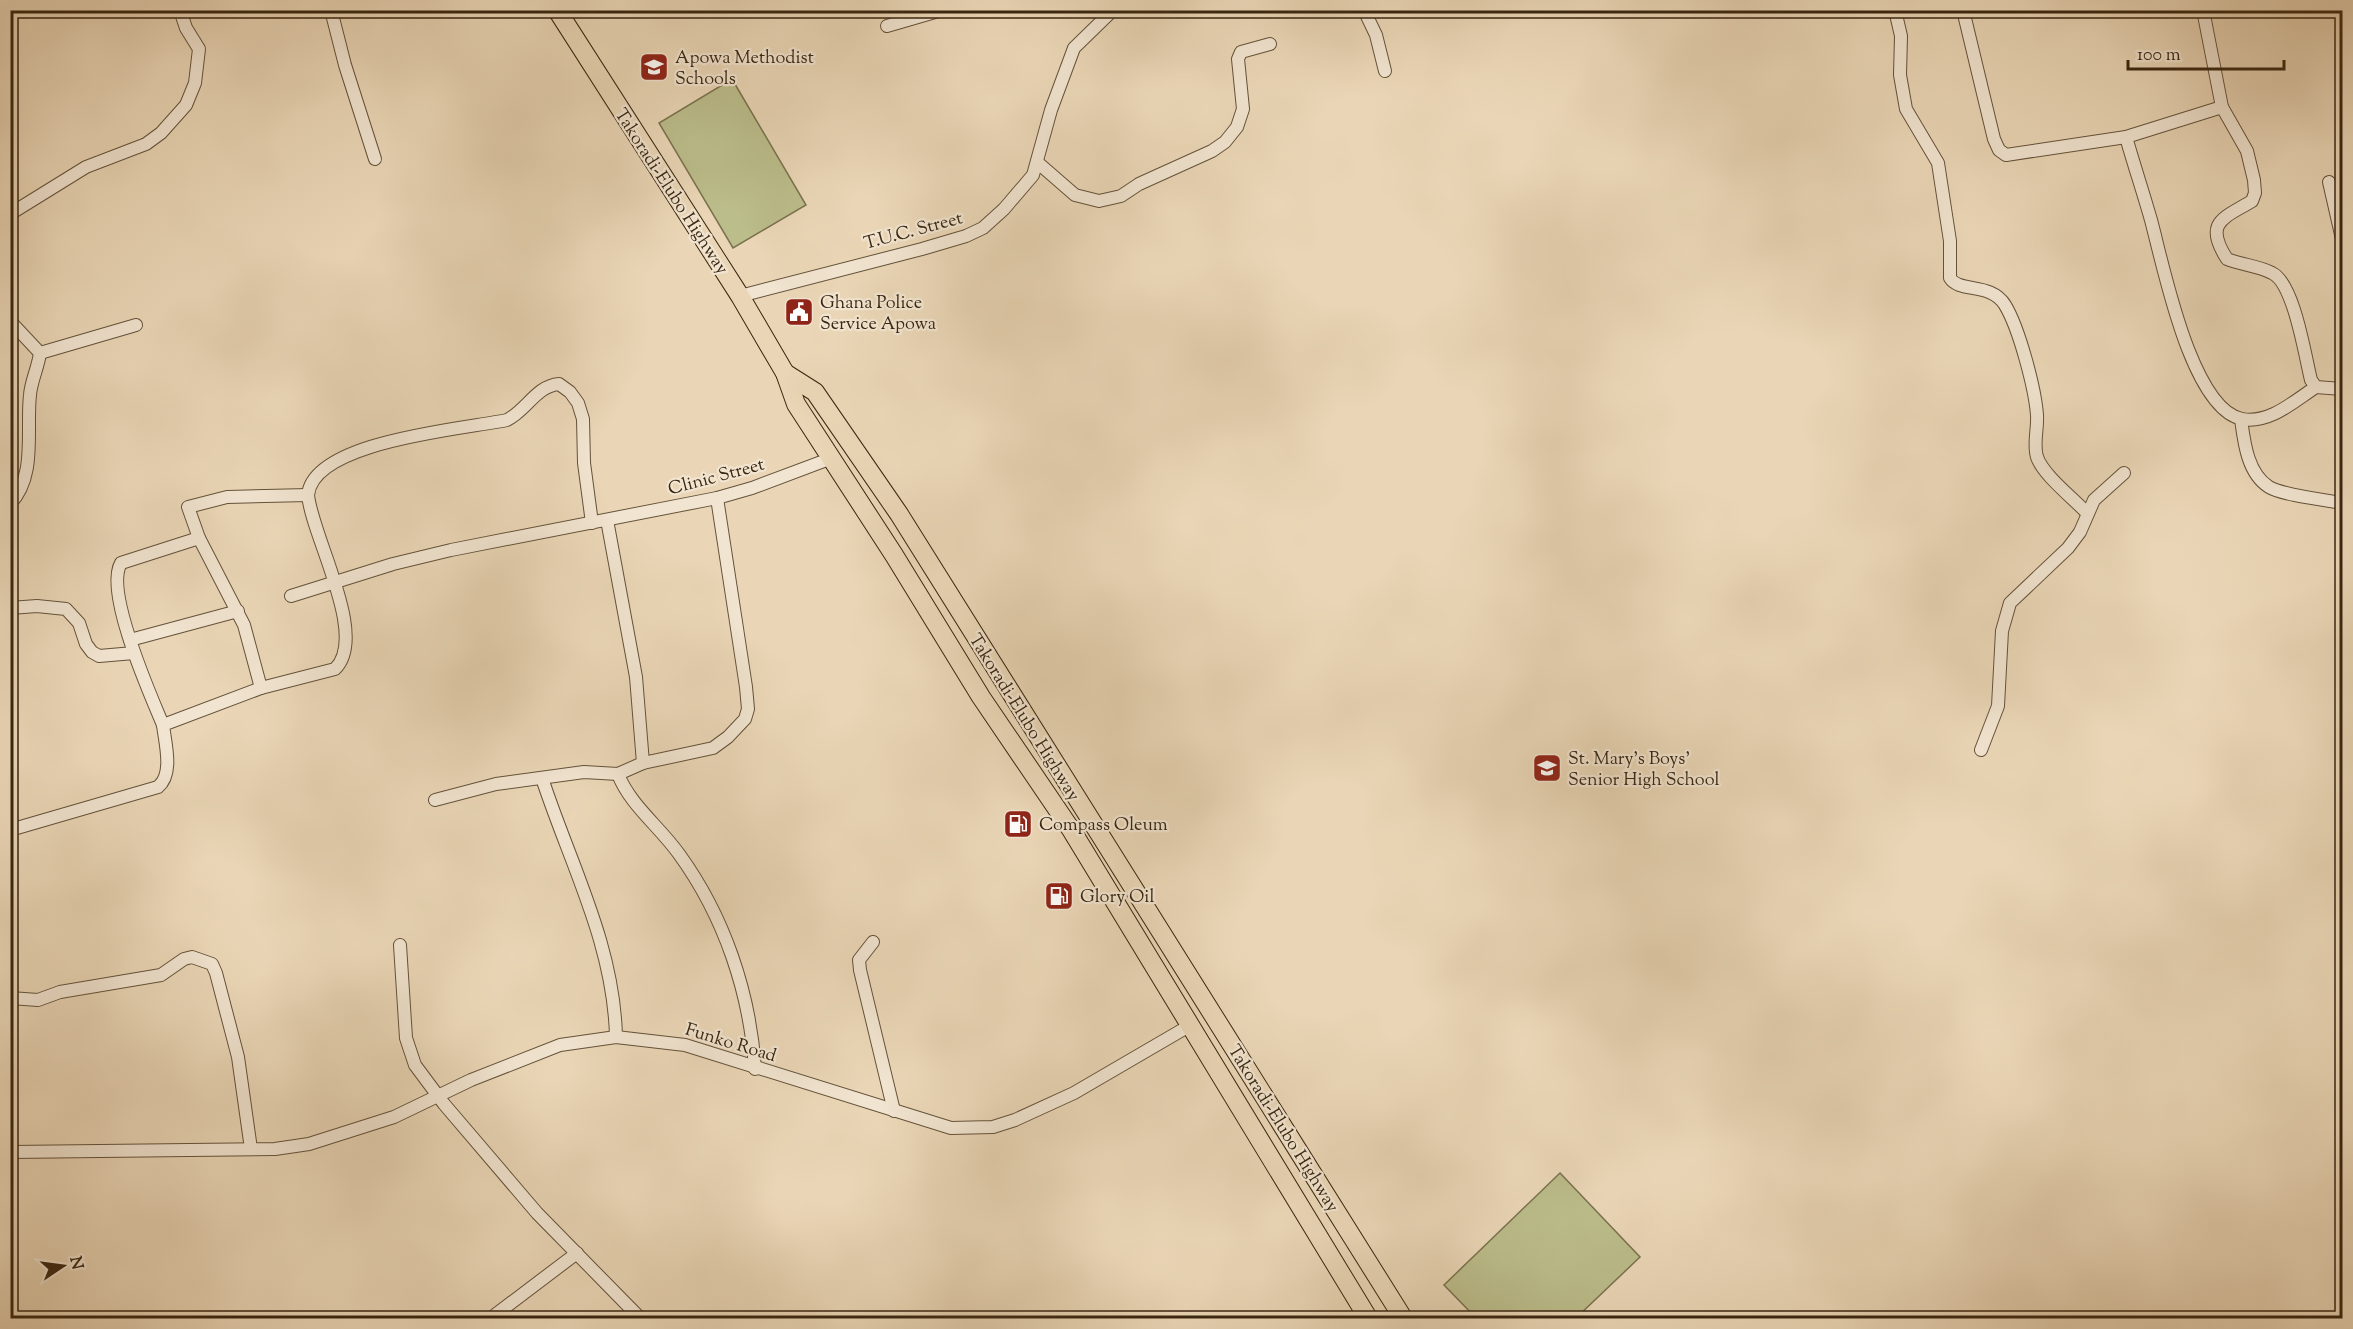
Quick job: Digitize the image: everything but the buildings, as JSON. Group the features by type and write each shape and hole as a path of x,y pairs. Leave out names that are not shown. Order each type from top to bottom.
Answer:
{"highway":[{"name":"Takoradi-Elubo Highway","path":"557,10 740,296 785,373 796,404 981,697 1072,831 1368,1318"},
{"name":"Takoradi-Elubo Highway","path":"785,373 815,392 899,514 1403,1318"}],"street":[{"path":"10,214 86,166 146,144 161,133 186,105 195,83 199,49 186,27 180,10"},
{"path":"331,10 347,75 375,159"},
{"path":"887,26 942,10"},
{"name":"T.U.C. Street","path":"740,296 966,236 983,228 1024,187 1037,162 1051,110 1074,48 1113,10"},
{"path":"1364,10 1376,35 1385,71"},
{"path":"1895,10 1901,36 1900,75 1906,109 1938,163 1950,241 1950,278 1958,286 1988,290 2004,302 2013,319 2035,391 2037,457 2045,469 2086,512"},
{"path":"1964,10 1973,58 2000,150 2006,155 2126,137 2222,108"},
{"path":"2203,10 2222,108 2247,151 2255,193 2252,201 2232,210 2218,224 2217,238 2228,259 2271,272 2279,278 2289,294 2311,380 2316,387"},
{"path":"1037,162 1075,195 1099,201 1121,196 1139,184 1206,155 1225,142 1237,127 1243,109 1238,59 1241,52 1270,44"},
{"path":"2126,137 2173,308 2195,364 2217,403 2241,419 2274,416 2316,387 2343,389"},
{"path":"2329,182 2343,239"},
{"path":"10,321 40,353"},
{"path":"40,353 136,325"},
{"path":"10,504 20,492 26,470 30,391 40,353"},
{"path":"163,725 261,688 335,669 342,663 346,645 336,583 323,550 308,495 312,479 332,462 395,439 507,420 519,414 539,390 548,385 559,384 570,392 578,403 583,419 584,463 592,523"},
{"path":"2241,419 2246,450 2254,470 2269,487 2343,503"},
{"name":"Clinic Street","path":"291,597 393,564 451,550 717,498 752,488 832,458"},
{"path":"1981,750 1998,706 2002,631 2010,603 2068,548 2080,532 2086,512 2094,500 2124,473"},
{"path":"261,688 251,645 238,611 199,538 188,507 192,504 227,497 308,495"},
{"path":"435,800 495,784 584,772 618,774 643,763 713,748 728,737 745,719 748,709 742,650 717,498"},
{"path":"607,520 636,677 643,763"},
{"path":"10,830 158,787 164,782 167,774 163,725 134,653 117,577 121,562 199,538"},
{"path":"10,608 44,606 66,609 79,623 86,644 92,652 99,656 134,653"},
{"path":"130,640 238,611"},
{"path":"618,774 625,792 662,833 692,873 724,935 747,1009 755,1069"},
{"path":"542,778 569,855 595,916 611,988 616,1036"},
{"path":"873,942 859,960 860,970 894,1111"},
{"path":"400,945 406,1038 415,1065 444,1104 537,1212 640,1318"},
{"path":"10,998 38,1000 60,992 161,975 184,959 192,957 212,964 238,1057 251,1149"},
{"name":"Funko Road","path":"10,1152 251,1149 309,1144 394,1117 439,1095 560,1046 616,1036 685,1045 755,1069 951,1128 993,1127 1074,1093 1189,1026"},
{"path":"491,1318 577,1253"}],"green space":[{"path":"732,79 806,205 733,248 659,123"},
{"path":"1560,1173 1640,1257 1576,1318 1476,1318 1444,1285"}],"place":[{"name":"Apowa Methodist Schools","path":"654,67"},
{"name":"Ghana Police Service Apowa","path":"799,312"},
{"name":"St. Mary's Boys' Senior High School","path":"1547,768"},
{"name":"Compass Oleum","path":"1018,824"},
{"name":"Glory Oil","path":"1059,896"}]}
